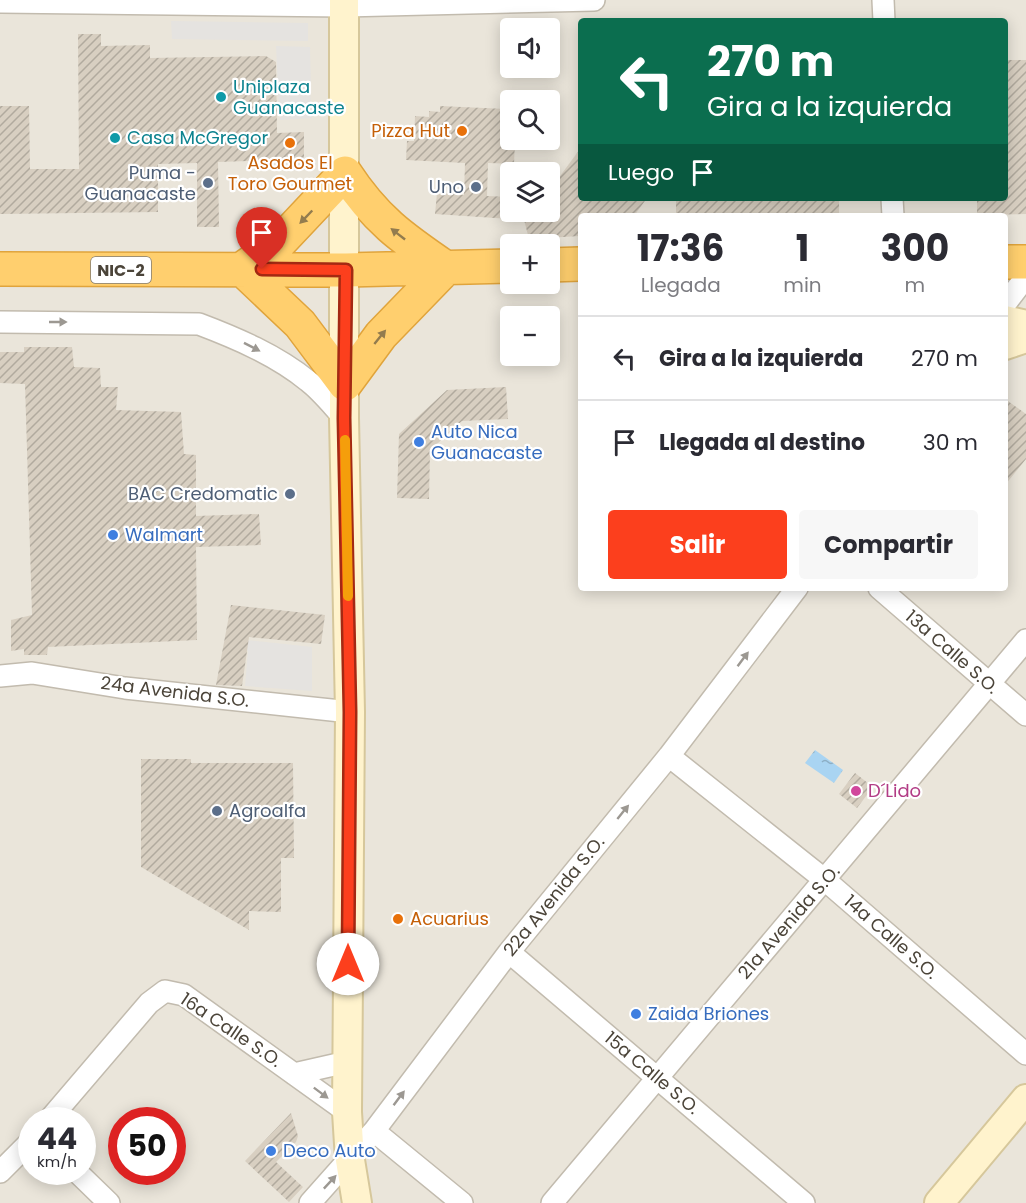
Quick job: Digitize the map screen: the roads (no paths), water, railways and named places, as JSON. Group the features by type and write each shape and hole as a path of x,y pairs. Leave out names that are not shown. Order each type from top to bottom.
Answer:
{"highway":[{"path":"345,173 366,204 383,222 446,268 381,335 345,384 300,324 242,269 268,252 291,232 345,173"},
{"path":"1008,262 1026,262"},
{"path":"560,265 578,264"},
{"name":"NIC-2","path":"0,269 346,270 500,266"}],"main road":[{"path":"344,3 346,270 344,418 350,712 347,1112 350,1160 357,1203"},
{"path":"1008,321 1026,325"},
{"path":"1008,344 1026,338"},
{"path":"939,1203 1026,1099"}],"street":[{"path":"0,2 344,3 594,0"},
{"path":"883,0 884,18"},
{"path":"1008,300 1026,277"},
{"path":"0,322 199,324 228,335 285,364 309,382 344,418"},
{"name":"22a Avenida S.O.","path":"309,1203 374,1131 509,952 669,756 795,591"},
{"name":"13a Calle S.O.","path":"882,591 1026,715"},
{"name":"21a Avenida S.O.","path":"552,1203 1026,640"},
{"name":"24a Avenida S.O.","path":"0,676 32,673 132,689 350,712"},
{"name":"14a Calle S.O.","path":"669,756 825,880 1026,1054"},
{"name":"15a Calle S.O.","path":"509,952 799,1199"},
{"name":"16a Calle S.O.","path":"60,1107 149,1003 165,991 184,995 347,1112"},
{"name":"16a Calle S.O.","path":"294,1074 347,1062"},
{"path":"374,1131 462,1203"},
{"path":"0,1172 18,1154"},
{"path":"90,1185 109,1203"}],"water":[{"path":"815,750 843,770 834,783 805,763"}],"place":[{"name":"Uniplaza Guanacaste","path":"221,97"},
{"name":"Pizza Hut","path":"462,131"},
{"name":"Casa McGregor","path":"115,138"},
{"name":"Asados El Toro Gourmet","path":"290,143"},
{"name":"Puma - Guanacaste","path":"208,183"},
{"name":"Uno","path":"476,187"},
{"name":"Auto Nica Guanacaste","path":"419,442"},
{"name":"BAC Credomatic","path":"290,494"},
{"name":"Walmart","path":"113,535"},
{"name":"D´Lido","path":"856,791"},
{"name":"Agroalfa","path":"217,811"},
{"name":"Acuarius","path":"398,919"},
{"name":"Zaida Briones","path":"636,1014"},
{"name":"Deco Auto","path":"271,1151"}]}
